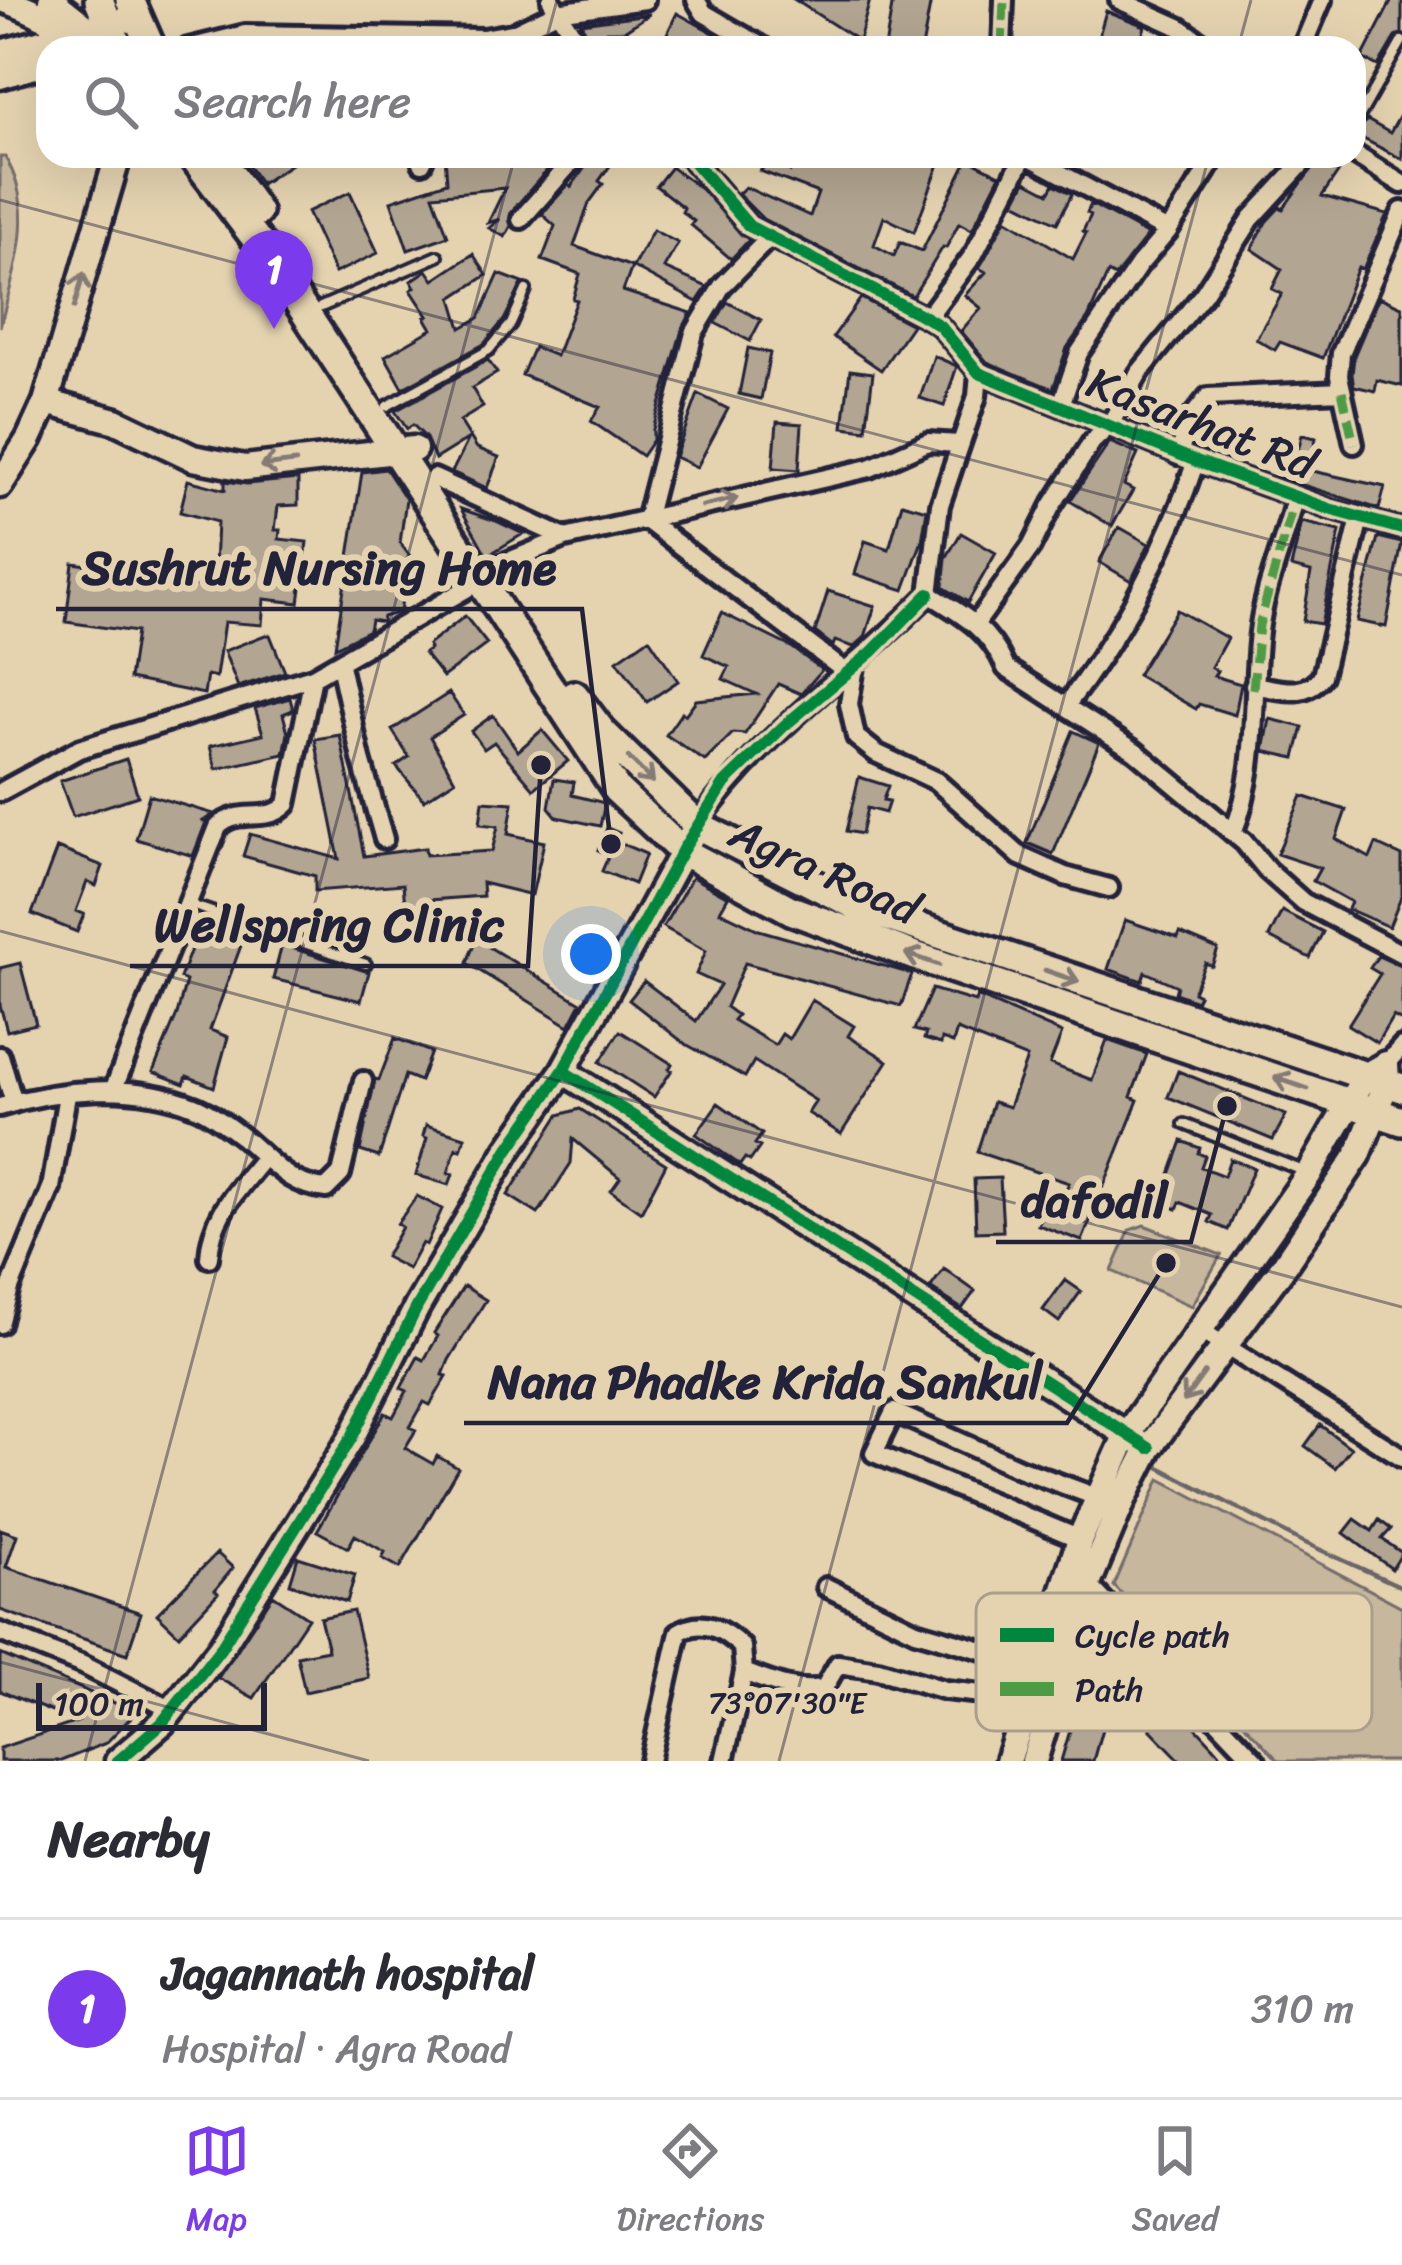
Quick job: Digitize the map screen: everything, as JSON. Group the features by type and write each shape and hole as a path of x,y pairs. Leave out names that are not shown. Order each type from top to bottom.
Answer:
{"main road":[{"path":"5,0 96,36 141,25"},
{"path":"51,0 96,36"},
{"path":"0,53 36,47"},
{"path":"0,76 36,66"},
{"path":"0,485 46,402 114,168"},
{"name":"Agra Road","path":"202,168 404,449 616,790 682,851 791,910 1390,1117"},
{"name":"Agra Road","path":"226,168 387,406 404,449 434,478 484,575 602,732 697,825 861,908 1389,1071"},
{"path":"46,402 116,422 193,458 244,468 404,449"},
{"path":"118,1761 172,1711 220,1649 352,1437 417,1307 508,1150 563,1071 697,825"},
{"path":"563,1071 1149,1448"},
{"path":"1078,1577 1080,1539 1127,1434 1309,1174 1350,1103 1389,1071"},
{"path":"1073,1593 1149,1448 1390,1117 1389,1071"},
{"path":"1257,1251 1281,1270"},
{"path":"1008,1761 1017,1731"},
{"path":"1034,1761 1039,1731"}],"street":[{"path":"504,36 554,6 644,0"},
{"path":"695,0 704,13 743,36"},
{"path":"1002,36 1004,0"},
{"path":"1120,0 1192,36"},
{"path":"1307,36 1322,0"},
{"path":"554,6 573,36"},
{"path":"237,36 298,36"},
{"path":"1366,162 1402,184"},
{"path":"521,219 567,168"},
{"path":"697,825 725,783 929,594 940,505 977,396 979,373 940,326 749,226 698,168"},
{"path":"927,318 974,254 1020,168"},
{"path":"1049,168 1168,231"},
{"name":"Kasarhat Rd","path":"1061,405 1079,353 1208,168"},
{"path":"977,622 1031,547 1051,507 1092,442 1109,426 1139,373 1204,293 1251,220 1298,168"},
{"path":"1354,444 1342,392 1341,353 1402,211"},
{"path":"646,520 694,333 722,286 770,237"},
{"name":"Kasarhat Rd","path":"979,373 1187,458 1402,529"},
{"path":"1066,706 1112,646 1175,519 1192,417 1208,397 1342,392"},
{"path":"0,792 79,749 210,712 340,665 484,575 565,538 870,468 928,442 958,444"},
{"path":"434,478 565,538"},
{"path":"1233,833 1248,797 1255,744 1259,625 1295,497"},
{"path":"1254,687 1299,692 1316,685 1322,676 1360,518"},
{"path":"646,520 852,669"},
{"path":"929,594 977,622 998,647 1006,668 1135,751 1233,833 1303,902 1402,954"},
{"path":"340,665 384,839"},
{"path":"852,669 849,704 856,737 876,753 936,781 1020,856 1108,888"},
{"path":"114,1088 223,820 232,815 273,815 287,804 313,677"},
{"path":"0,1056 7,1105 114,1088 195,1106 264,1157 275,1171 310,1188 326,1190 336,1184 363,1081"},
{"path":"0,1324 51,1188 67,1095"},
{"path":"209,1258 212,1227 220,1212 264,1157"},
{"path":"1200,1330 1402,1457"},
{"path":"1080,1539 874,1454 894,1412 1099,1498"},
{"path":"1078,1577 1093,1593"},
{"path":"826,1587 916,1631 976,1648"},
{"path":"650,1761 679,1632 688,1626 726,1632 742,1647 744,1672 724,1761"},
{"path":"0,1632 83,1665 172,1711"},
{"path":"744,1672 779,1686 812,1690 824,1688 838,1664 976,1693"},
{"path":"1227,1731 1256,1761"}],"lane":[{"path":"1366,104 1402,40"},
{"path":"321,307 437,256"},
{"path":"387,406 489,350 511,324 526,290"},
{"path":"190,904 366,964"},
{"path":"1184,1124 1309,1174"}],"shaded area":[{"path":"0,157 5,157 15,178 22,220 0,327"},
{"path":"1144,1225 1221,1255 1192,1306 1112,1271 1130,1230"},
{"path":"1160,1479 1402,1607 1402,1761 1279,1761 1251,1731 1372,1731 1372,1593 1121,1593 1114,1586"}],"building":[{"path":"795,0 870,0 860,36 851,36"},
{"path":"893,0 931,0 924,36 887,36"},
{"path":"1392,0 1402,0 1402,33 1378,66 1366,60 1366,50"},
{"path":"1106,11 1145,26 1142,36 1099,36"},
{"path":"677,13 719,36 666,36"},
{"path":"650,14 624,31 609,31 616,36 588,36 581,23"},
{"path":"1402,112 1402,159 1366,140 1366,121 1390,133"},
{"path":"250,168 285,168 261,184"},
{"path":"446,168 548,169 511,212 505,237 489,228 500,219 488,223 505,188 433,195 448,236 408,250 391,201 447,182"},
{"path":"584,168 608,168 589,203 574,246 632,267 623,291 691,313 682,330 653,440 642,456 591,421 600,407 522,375 534,347 556,356 577,300 573,299 580,274 542,260 555,226 542,214"},
{"path":"672,168 700,188 749,240 731,259 691,225 694,221 682,212 684,208 656,186"},
{"path":"938,168 914,232 884,217 874,245 894,256 900,242 922,251 964,168 986,168 1000,175 972,230 959,223 913,296 763,219 738,194 745,187 810,216 818,193 760,171"},
{"path":"1312,168 1341,168 1322,196 1387,214 1363,269 1358,267 1323,358 1280,342 1275,350 1256,339 1282,294 1272,289 1282,269 1252,249 1266,222 1283,209"},
{"path":"1026,181 1049,193 1054,184 1072,194 1057,223 1015,202"},
{"path":"350,192 378,253 335,273 307,212"},
{"path":"1091,204 1148,235 1115,277 1108,273 1088,318 1067,348 1053,389 987,362 961,331 981,308 965,295 986,272 979,268 1006,219 1073,259 1086,233"},
{"path":"653,230 678,243 664,268 707,287 697,302 633,267"},
{"path":"473,254 487,275 452,298 461,328 479,318 499,274 523,283 504,320 484,344 403,388 385,356 432,329 411,290 415,287 411,281 427,270 434,280"},
{"path":"1379,297 1402,307 1402,386 1377,380 1375,391 1354,386 1352,375 1354,356"},
{"path":"861,298 912,325 881,370 833,337"},
{"path":"727,302 761,320 750,341 715,323"},
{"path":"748,348 770,353 761,399 739,394"},
{"path":"934,356 957,366 944,406 920,398"},
{"path":"488,360 497,373 472,388 483,407 460,421 477,448 499,457 487,488 452,472 469,438 435,459 426,438 413,425 407,429 395,411"},
{"path":"850,370 873,373 866,430 843,427"},
{"path":"698,394 728,409 697,467 675,457"},
{"path":"777,422 802,424 799,470 773,468"},
{"path":"1302,435 1316,438 1308,470 1385,487 1379,509 1274,476 1281,447 1298,451"},
{"path":"1110,442 1138,454 1124,485 1133,490 1112,526 1070,501"},
{"path":"386,469 406,499 400,543 425,576 403,593 400,612 383,617 382,622 371,620 369,630 335,647 362,472"},
{"path":"298,479 298,505 278,506 275,530 280,530 279,539 307,542 299,603 264,599 262,625 224,622 216,677 207,675 204,694 129,679 136,632 66,622 73,563 189,579 188,584 214,588 217,522 180,512 188,480 225,490 225,481 247,484"},
{"path":"902,503 927,510 922,541 904,590 855,574 865,541 889,549"},
{"path":"461,509 496,521 523,534 487,556"},
{"path":"1302,522 1340,531 1321,624 1303,621 1311,572 1291,567"},
{"path":"1119,527 1149,544 1131,581 1099,562"},
{"path":"961,533 996,553 968,602 943,587 946,558"},
{"path":"1378,537 1402,543 1386,627 1357,621"},
{"path":"828,591 875,606 865,637 854,647 835,641 833,646 815,632"},
{"path":"1177,610 1227,638 1211,667 1217,671 1214,676 1241,684 1235,715 1199,704 1196,709 1137,675"},
{"path":"722,613 793,648 822,670 801,694 778,684 745,734 733,733 705,761 666,735 682,712 685,715 696,700 756,694 723,679 729,667 703,655"},
{"path":"465,616 487,644 443,677 424,653"},
{"path":"270,635 285,672 238,687 224,651"},
{"path":"649,638 678,681 647,702 617,660"},
{"path":"449,693 464,715 430,737 455,780 424,800 396,766 409,757 392,730"},
{"path":"290,698 293,710 283,714 288,733 284,754 216,769 210,746 263,734 255,708"},
{"path":"493,715 518,751 542,730 568,761 534,789 494,742 484,749 471,731"},
{"path":"1270,719 1303,727 1295,758 1264,751"},
{"path":"1073,731 1099,743 1053,854 1027,843"},
{"path":"340,735 364,856 425,848 426,855 492,851 498,826 480,824 483,801 513,803 508,834 544,842 532,895 482,883 483,896 430,900 431,915 406,917 403,884 315,891 315,876 243,856 250,834 339,859 315,739"},
{"path":"126,759 138,796 73,817 60,781"},
{"path":"859,777 888,786 883,800 889,801 885,813 867,808 861,834 846,831"},
{"path":"554,779 574,782 572,795 605,803 600,826 557,817 549,807"},
{"path":"149,795 214,814 203,821 193,856 136,839"},
{"path":"1302,796 1346,810 1336,839 1370,858 1376,844 1402,856 1402,895 1389,927 1348,909 1351,902 1313,881 1320,868 1277,854"},
{"path":"607,828 619,833 615,841 646,854 634,884 602,871 609,855 598,850"},
{"path":"57,848 103,866 96,886 87,882 76,911 84,914 77,932 32,914"},
{"path":"692,877 728,897 720,911 759,930 912,974 901,1006 745,963 726,1007 737,1015 733,1020 775,1045 782,1034 789,1039 812,1000 854,1026 848,1036 888,1061 841,1134 808,1113 816,1101 754,1061 745,1077 684,1043 629,1000 644,981 696,1021 720,985 696,974 706,951 663,927"},
{"path":"1282,911 1323,932 1310,958 1269,937"},
{"path":"203,918 246,932 210,1030 228,1037 214,1087 187,1076 184,1084 153,1072 177,1014 186,981 180,978"},
{"path":"1125,920 1178,938 1180,933 1218,949 1212,966 1205,963 1193,992 1199,995 1196,1001 1175,993 1177,986 1145,972 1142,981 1108,969"},
{"path":"476,939 581,1003 569,1026 467,963"},
{"path":"282,945 369,972 361,1001 273,979"},
{"path":"1378,956 1402,967 1402,1021 1393,1016 1377,1043 1348,1025 1380,974 1370,968"},
{"path":"20,963 36,1024 7,1031 0,1005 0,968"},
{"path":"932,989 975,1002 977,996 1062,1033 1050,1064 1092,1080 1107,1040 1147,1054 1131,1097 1138,1100 1082,1241 1038,1225 1047,1204 1057,1208 1069,1183 977,1152 993,1102 1009,1107 1027,1058 957,1030 953,1043 924,1039 926,1033 914,1030"},
{"path":"620,1031 672,1064 654,1097 600,1062"},
{"path":"395,1038 431,1052 420,1081 405,1075 379,1157 360,1151 375,1079 379,1080"},
{"path":"1178,1071 1286,1115 1273,1140 1168,1097"},
{"path":"718,1103 762,1134 750,1161 745,1158 740,1165 696,1134"},
{"path":"580,1109 666,1164 641,1212 611,1191 620,1178 573,1139 571,1163 538,1214 508,1195 559,1115"},
{"path":"426,1125 465,1137 461,1150 456,1148 449,1185 416,1175"},
{"path":"1182,1141 1200,1148 1198,1153 1205,1156 1201,1167 1224,1176 1230,1159 1254,1168 1228,1230 1209,1222 1212,1215 1180,1202 1177,1209 1160,1202"},
{"path":"1000,1178 1003,1231 976,1232 974,1179"},
{"path":"417,1196 442,1209 426,1245 422,1243 408,1269 385,1257 402,1227 397,1224"},
{"path":"944,1269 975,1291 962,1309 930,1288"},
{"path":"1065,1280 1081,1291 1059,1322 1043,1310"},
{"path":"464,1286 486,1300 449,1360 443,1375 447,1376 430,1405 424,1402 410,1427 416,1430 405,1448 433,1464 437,1456 458,1468 400,1568 382,1558 385,1552 355,1535 348,1548 317,1531 385,1413 393,1417 407,1391 401,1388 418,1357 424,1360 438,1336 434,1333"},
{"path":"1320,1425 1351,1448 1335,1468 1305,1446"},
{"path":"1355,1519 1372,1531 1379,1520 1391,1529 1382,1539 1402,1553 1392,1569 1344,1533"},
{"path":"0,1529 17,1535 6,1567 141,1613 127,1654 0,1610"},
{"path":"217,1553 233,1568 215,1590 218,1593 179,1635 157,1614"},
{"path":"298,1557 355,1575 347,1602 290,1584"},
{"path":"273,1595 308,1618 254,1698 218,1678"},
{"path":"353,1611 369,1678 305,1692 297,1656 328,1650 320,1618"},
{"path":"0,1654 136,1712 106,1743 61,1761 0,1761 0,1748 77,1722 0,1691"},
{"path":"1070,1731 1101,1731 1093,1761 1061,1761"},
{"path":"1152,1731 1199,1731 1227,1761 1181,1761"}],"waterway":[{"path":"1151,1463 1402,1587"}],"marked path":[{"path":"1002,36 1004,0"},
{"path":"1342,391 1354,444"},
{"path":"1253,689 1259,625 1295,498"}],"cycle path":[{"path":"699,168 749,226 940,326 979,373 1196,461 1329,509 1402,529"},
{"path":"118,1761 162,1723 220,1649 352,1437 417,1307 508,1150 563,1071 682,851 725,783 872,652 929,594"},
{"path":"563,1071 1149,1448"}],"place":[{"name":"Jagannath hospital","path":"274,329"},
{"name":"Wellspring Clinic","path":"541,765"},
{"name":"Sushrut Nursing Home","path":"611,844"},
{"name":"dafodil","path":"1227,1106"},
{"name":"Nana Phadke Krida Sankul","path":"1166,1263"}]}
